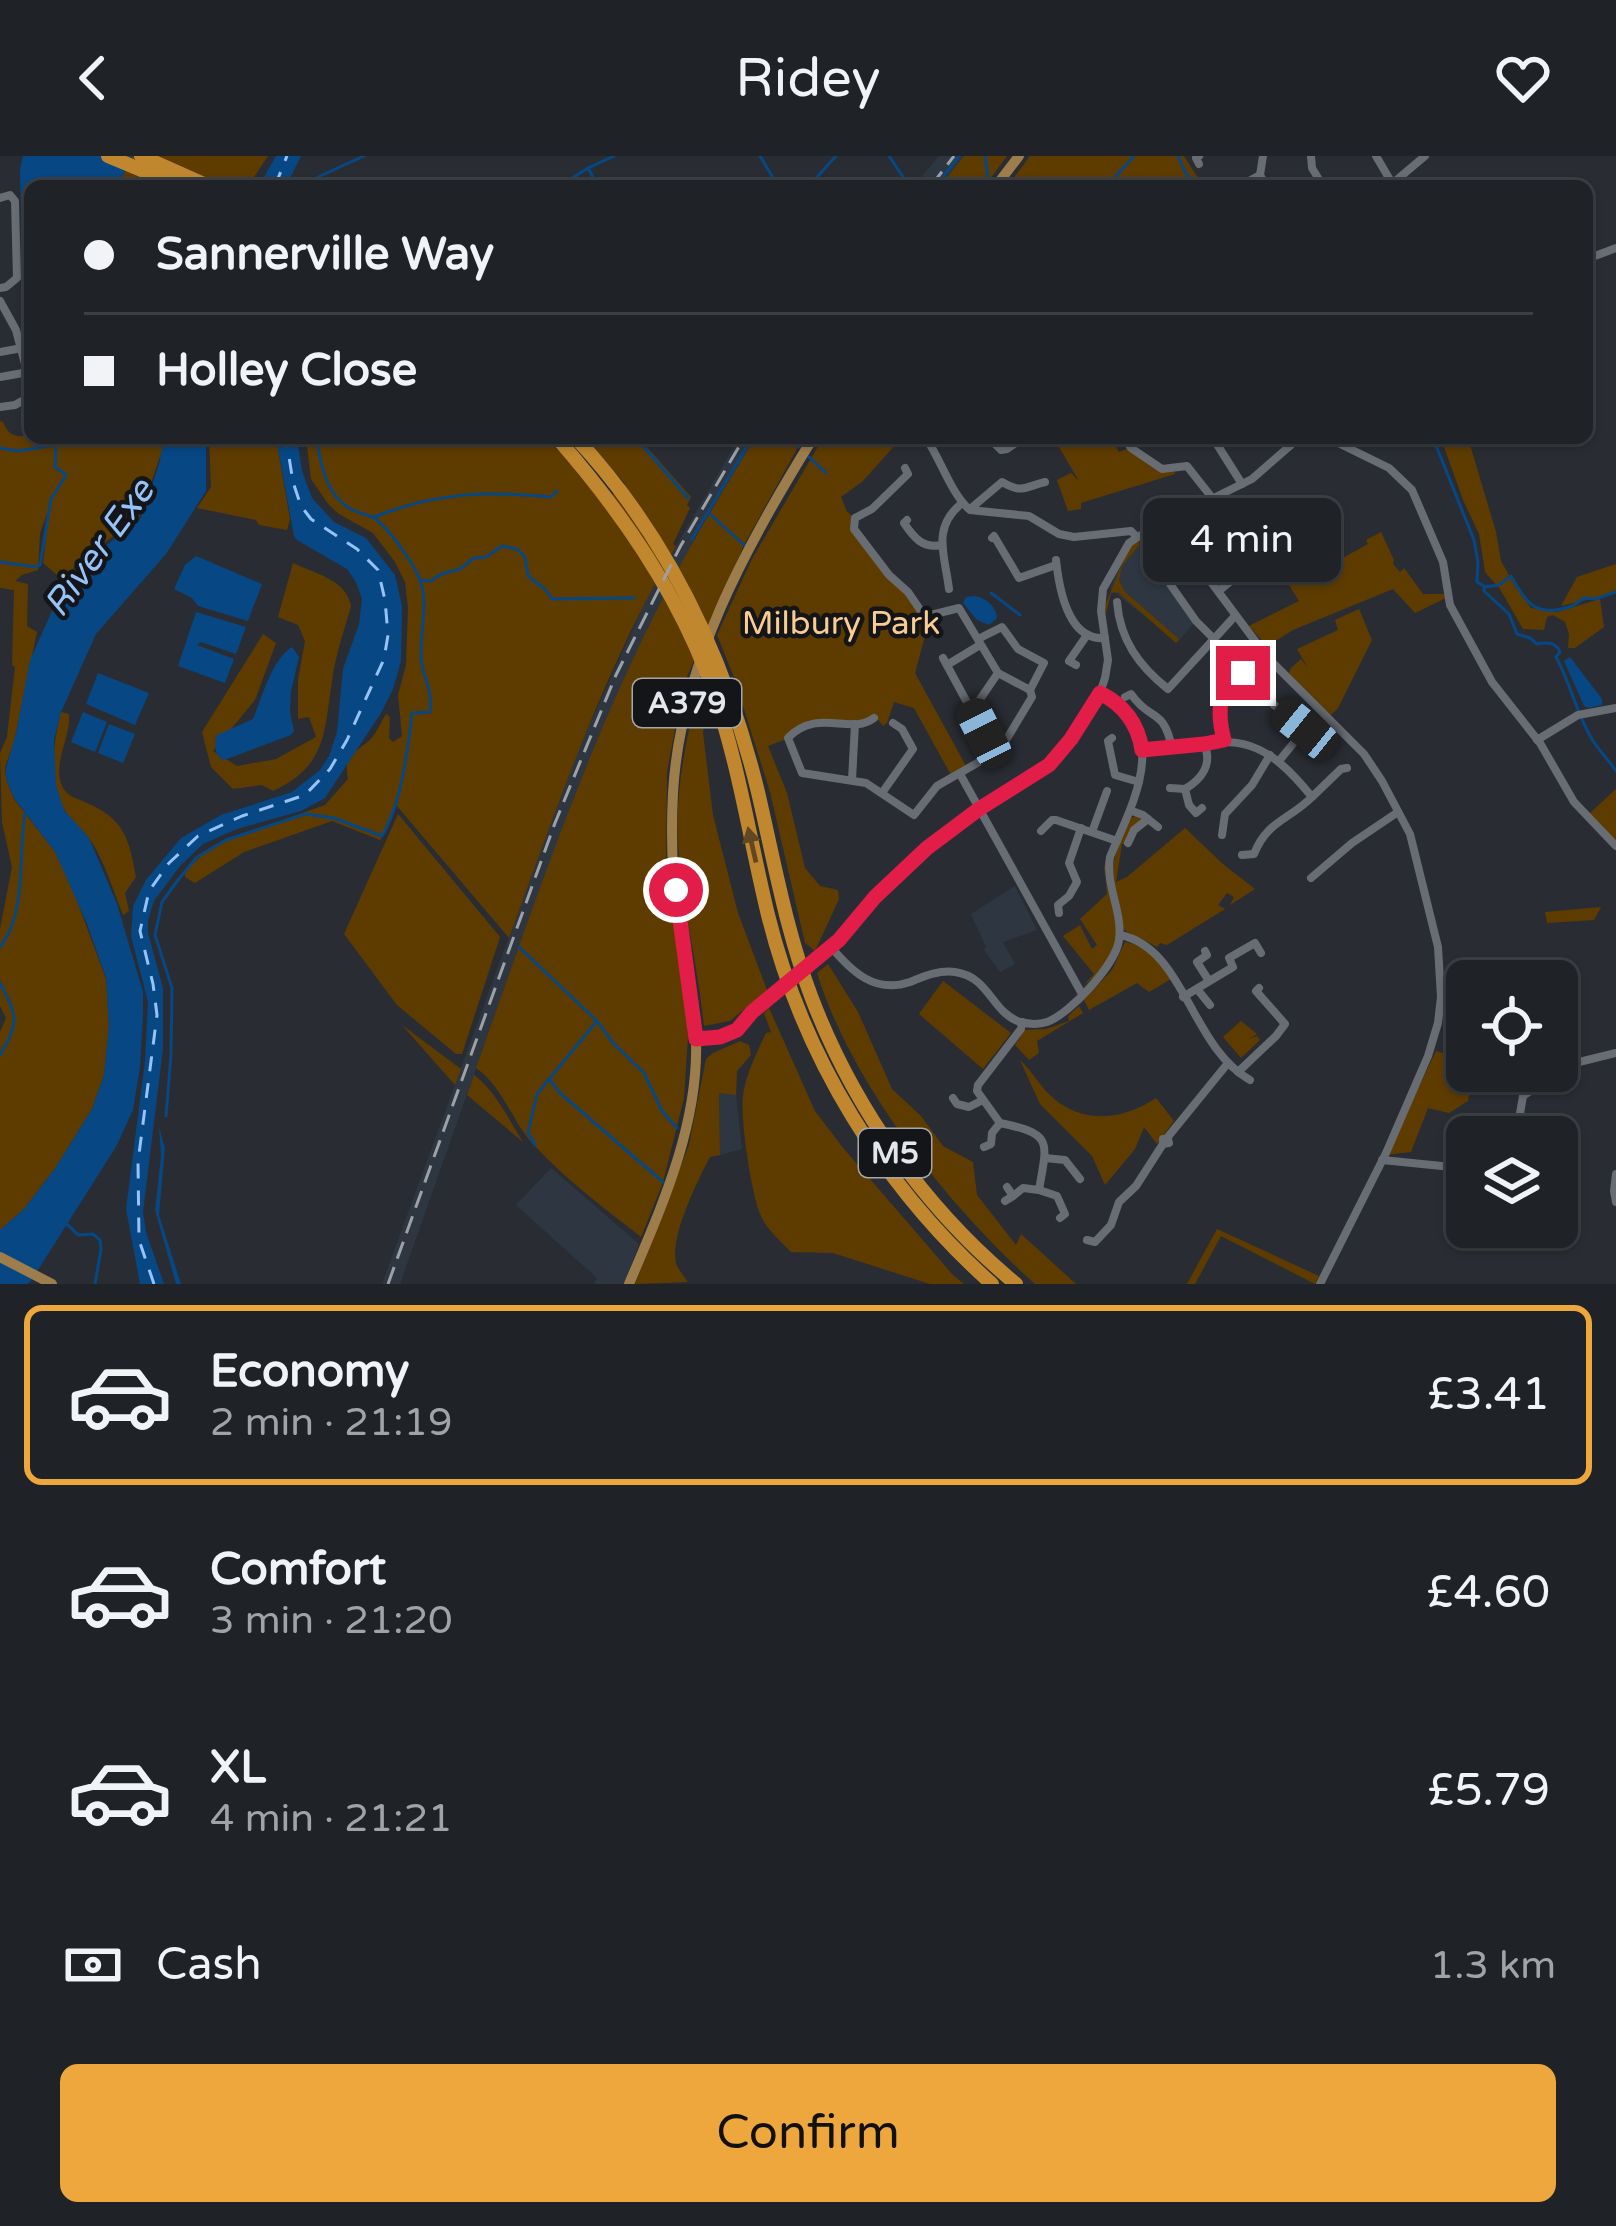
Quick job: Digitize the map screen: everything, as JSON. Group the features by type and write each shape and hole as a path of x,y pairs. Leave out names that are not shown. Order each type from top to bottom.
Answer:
{"highway":[{"path":"108,156 166,180"},
{"path":"141,156 195,180"},
{"name":"M5","path":"563,444 657,545 716,657 788,953 822,1061 877,1154 931,1223 992,1284"},
{"name":"M5","path":"580,444 614,494"},
{"name":"M5","path":"803,997 888,1144 939,1209 1016,1284"}],"main road":[{"name":"A379","path":"629,1284 672,1178 696,1077 692,994 677,912 673,851 678,747 694,680 718,618 810,444"},
{"path":"0,1257 47,1282"}],"street":[{"path":"1263,156 1263,180"},
{"path":"1399,180 1425,156"},
{"path":"1251,180 1261,175"},
{"path":"0,197 10,195 15,201 18,262 17,278 0,288"},
{"path":"0,301 24,360"},
{"path":"0,352 22,348"},
{"path":"0,407 19,406"},
{"path":"930,444 966,506"},
{"path":"934,450 940,444"},
{"path":"1128,444 1162,469 1187,466 1213,499"},
{"path":"1218,444 1242,484"},
{"path":"696,1039 737,1030 831,946 927,848 1049,765 1100,693 1107,670 1103,589 1121,554 1137,537 1265,470 1293,444"},
{"path":"1341,444 1378,461 1412,490 1443,562 1450,605 1492,682 1537,740 1574,802 1616,847"},
{"path":"874,718 868,724 818,722 788,738 802,773 866,783 914,815 938,785 1004,746 1033,694 998,673 959,608 927,616 854,526 858,516 872,509 909,473"},
{"path":"950,589 942,544 948,515 1002,482 1025,490 1045,482"},
{"path":"966,506 1029,516 1059,534 1074,537 1124,531 1137,537"},
{"path":"904,523 920,543 942,544"},
{"path":"1167,523 1289,682 1364,754 1382,781 1410,834 1438,946 1441,997 1428,1055 1320,1284"},
{"path":"994,536 1021,583 1056,562 1064,605 1088,635 1105,638"},
{"path":"1219,552 1233,575 1219,591"},
{"path":"1170,584 1214,639"},
{"path":"1117,602 1127,645 1168,689 1235,616"},
{"path":"995,754 945,661 1002,627 1018,650 1044,663 1030,690"},
{"path":"1076,665 1069,661 1088,635"},
{"path":"1224,740 1219,704 1228,684 1245,672"},
{"path":"972,711 998,673"},
{"path":"1100,693 1134,723 1142,750 1139,782 1122,842"},
{"path":"1130,695 1160,718 1172,748"},
{"path":"1262,717 1272,700 1321,741"},
{"path":"1537,740 1581,715 1616,708"},
{"path":"882,793 913,748 893,723"},
{"path":"852,780 855,724"},
{"path":"1220,828 1225,814 1305,729"},
{"path":"1098,735 1110,740 1115,775 1139,782"},
{"path":"1142,750 1241,741 1274,758 1312,797"},
{"path":"1170,788 1185,790 1204,774 1208,762 1204,744"},
{"path":"1242,855 1255,859 1268,829 1300,809 1341,767"},
{"path":"960,774 1082,994"},
{"path":"1185,790 1196,814"},
{"path":"1092,832 1103,796"},
{"path":"1132,811 1158,827"},
{"path":"1311,878 1398,812"},
{"path":"1041,832 1051,818 1122,842"},
{"path":"831,946 854,973 875,984 904,984 958,972 988,990 1005,1013 1022,1022 1045,1023 1066,1010 1114,958 1120,935 1108,873 1110,857 1148,819"},
{"path":"1077,878 1069,863 1082,828"},
{"path":"1077,878 1089,879"},
{"path":"1055,907 1069,896 1077,878"},
{"path":"1120,935 1156,953 1199,1026 1228,1063 1250,1080"},
{"path":"1183,997 1233,967 1229,958 1256,943 1262,952"},
{"path":"1205,951 1207,955 1197,962 1209,981"},
{"path":"1238,1072 1285,1024 1256,991 1259,988"},
{"path":"1197,989 1210,1005"},
{"path":"1022,1022 977,1091 1000,1123 1039,1135 1045,1158 1040,1190"},
{"path":"1519,1116 1522,1096 1571,1064 1616,1053"},
{"path":"1093,1244 1111,1225 1119,1202 1228,1063"},
{"path":"954,1103 973,1107 983,1100"},
{"path":"990,1145 1000,1123"},
{"path":"1045,1158 1065,1160 1074,1176"},
{"path":"1382,1160 1446,1166"},
{"path":"1616,1174 1616,1202"},
{"path":"1008,1195 1023,1188 1040,1190 1057,1196 1065,1214"}],"shaded area":[{"path":"939,156 964,156 945,180 919,180"},
{"path":"736,444 751,444 662,600 588,765 400,1284 382,1284 574,759 650,591"},
{"path":"1147,538 1176,580 1171,584 1195,622 1178,642 1110,589 1123,558"},
{"path":"1015,886 1037,930 1003,942 1015,964 1000,972 984,950 971,914"},
{"path":"719,1092 736,1095 742,1149 720,1155"},
{"path":"551,1168 639,1244 624,1284 594,1284 597,1278 516,1205"}],"green space":[{"path":"132,156 268,156 252,180 121,180"},
{"path":"964,156 1007,156 989,180 945,180"},
{"path":"1030,156 1184,156 1199,180 1012,180"},
{"path":"0,421 11,434 24,436 24,444 164,444 139,518 81,559 63,580 43,563 50,506 40,533 38,570 15,581 28,584 27,626 37,632 6,779 14,799 55,852 70,882 106,979 109,1025 104,1075 92,1109 56,1167 24,1209 0,1230 0,1032 6,1018 0,1006 0,929 12,867 2,822 0,753 7,737 15,667 14,590 0,588"},
{"path":"209,444 277,444 290,519 287,530 197,508 211,487"},
{"path":"307,444 551,444 603,503 625,484 591,444 644,444 691,497 676,546 626,640 584,738 509,938 397,806 400,785 391,821 380,840 332,821 244,852 195,883 185,877 184,871 214,845 325,805 348,779 351,755 372,737 386,714 389,738 393,742 402,736 398,695 406,665 405,582 373,533 339,514 311,479"},
{"path":"751,444 800,444 744,545 683,686 667,772 666,873 688,1037 684,1098 663,1182 641,1237 545,1157 476,1068 609,712 708,517"},
{"name":"Milbury Park","path":"819,444 896,444 862,482 841,497 854,517 853,530 930,617 915,673 966,766 951,775 914,708 894,702 883,726 876,717 867,722 819,719 768,746 787,793 805,868 820,886 838,890 839,899 815,951 805,943 770,792 717,635 752,559"},
{"path":"1057,444 1114,444 1119,452 1128,448 1175,474 1068,511 1057,480 1071,473 1079,481"},
{"path":"1443,444 1470,444 1501,561 1531,608 1557,612 1600,599 1604,627 1575,648 1568,648 1565,622 1553,615 1547,617 1544,630 1523,629 1485,572 1479,534"},
{"path":"1381,532 1400,572 1404,568 1423,594 1446,598 1415,613 1393,589 1293,630 1267,646 1249,626 1299,601 1280,570 1320,548 1330,565"},
{"path":"1138,540 1119,580 1125,592 1179,639 1176,643 1118,592 1111,593 1106,614 1103,611 1129,546"},
{"path":"293,563 336,584 351,606 335,662 324,732 313,759 291,781 273,791 262,785 233,789 211,767 202,732 263,634 276,643 255,700 213,751 237,766 276,759 316,737 309,717 298,719 305,641 298,625 278,617"},
{"path":"1616,564 1616,593 1561,606 1577,577"},
{"path":"1359,609 1372,640 1330,716 1288,675 1301,659 1308,668 1297,649 1338,630 1335,620"},
{"path":"699,688 706,713 703,733 713,815 738,913 767,990 730,1021 704,1026 678,843 682,765"},
{"path":"61,712 69,714 59,770 63,788 117,823 131,851 136,877 125,893 129,911 123,915 98,852 68,815 57,792 54,751"},
{"path":"1616,789 1616,844 1588,815"},
{"path":"398,814 500,937 462,1054 456,1054 397,1005 344,934"},
{"path":"1136,816 1141,821 1122,844 1116,882 1185,828 1255,889 1230,905 1234,897 1227,893 1218,905 1225,909 1167,945 1157,947 1126,931 1113,872 1123,835"},
{"path":"1109,848 1105,875 1117,924 1115,945 1100,972 1083,986 1094,974 1063,936 1080,925 1092,949 1097,945 1080,919 1107,894 1104,868"},
{"path":"1601,907 1594,920 1547,923 1545,912"},
{"path":"1125,942 1147,951 1171,979 1149,992 1137,983 1089,1010 1084,1000 1112,970"},
{"path":"828,964 858,1012 892,1089 921,1116 943,1146 973,1162 977,1195 1016,1245 1021,1234 1076,1284 1035,1284 969,1218 906,1141 878,1100 833,1015 817,973"},
{"path":"943,981 1011,1033 983,1069 919,1014"},
{"path":"1079,1006 1083,1013 1037,1041 1039,1053 1029,1060 1015,1045 1025,1030 1069,1021 1068,1016"},
{"path":"769,1008 815,1111 964,1284 930,1284 833,1253 791,1252 767,1226 754,1191 743,1106 752,1063 766,1033 771,1032 764,1013"},
{"path":"1241,1021 1257,1034 1249,1039 1257,1036 1260,1040 1241,1058 1223,1037"},
{"path":"402,1025 461,1069 455,1085"},
{"path":"740,1041 749,1045 751,1055 737,1071 736,1095 719,1093 720,1155 710,1157 676,1242 677,1266 688,1282 635,1284 689,1145 706,1059"},
{"path":"1436,1051 1446,1054 1446,1092 1470,1092 1468,1101 1449,1113 1428,1108 1411,1152 1386,1155"},
{"path":"1020,1060 1051,1096 1076,1112 1117,1115 1156,1098 1174,1121 1157,1144 1144,1127 1135,1149 1105,1185 1092,1156 1040,1104"},
{"path":"474,1075 495,1097 523,1142 467,1095"},
{"path":"1217,1229 1319,1276 1315,1284 1221,1236 1195,1284 1187,1284"}],"water":[{"path":"23,156 132,156 121,180 24,180 24,233"},
{"path":"276,156 301,156 289,180 262,180"},
{"path":"163,444 206,444 206,491 166,554 96,634 61,712 54,740 56,785 64,810 89,838 117,904 143,992 133,1110 117,1145 31,1281 0,1284 0,1230 24,1209 56,1167 92,1109 104,1075 109,1025 106,978 87,924 55,852 14,798 6,768 30,660 57,600 80,566 141,518"},
{"path":"277,444 298,444 312,498 334,522 366,538 395,575 402,606 401,661 381,713 325,798 301,811 203,844 154,901 148,933 163,988 163,1049 143,1212 164,1284 140,1284 126,1209 148,1002 131,936 133,906 146,880 181,838 221,815 292,792 320,770 329,756 337,732 343,669 359,624 362,599 347,569 294,536"},
{"path":"196,556 262,584 248,621 198,606 174,589 185,565"},
{"path":"974,596 995,610 997,618 989,625 977,620 963,603"},
{"path":"196,612 246,627 236,654 201,642 197,645 234,659 225,683 178,666"},
{"path":"292,647 299,657 291,691 294,731 224,760 216,749 217,735 253,719 273,670"},
{"path":"1570,657 1602,705 1584,706 1564,661"},
{"path":"98,673 149,693 135,725 86,704"},
{"path":"83,712 107,722 95,752 71,742"},
{"path":"109,724 135,734 123,763 98,753"},
{"path":"159,1127 165,1148 159,1215 181,1284 176,1284 155,1210"}],"waterway":[{"path":"315,180 364,156"},
{"path":"569,180 614,156"},
{"path":"760,156 774,180"},
{"path":"814,180 836,156"},
{"path":"889,156 905,180"},
{"path":"941,180 959,156"},
{"path":"985,156 988,179"},
{"path":"1112,180 1134,156"},
{"path":"1178,156 1192,180"},
{"path":"588,168 595,180"},
{"name":"River Exe","path":"0,562 40,565 51,499 66,475 55,467 57,444"},
{"path":"166,1116 172,988 155,935 162,902 197,857 226,840 305,814 334,818 382,836 399,793 412,713 430,712 421,658 424,600 418,576 384,526 337,497 326,479 317,444"},
{"path":"641,444 688,498"},
{"path":"692,539 748,444"},
{"path":"794,444 799,447"},
{"path":"1435,444 1474,540 1477,582 1509,614 1517,634 1558,649 1556,657 1586,729 1616,771"},
{"path":"0,448 18,451 56,445"},
{"path":"809,457 826,473"},
{"path":"374,517 440,498 483,494 551,497 557,491"},
{"path":"710,514 744,545"},
{"path":"420,580 431,581 460,569 502,546 517,549 525,557 528,576 552,599 634,598"},
{"path":"1484,587 1499,585 1511,576 1528,602 1547,610 1616,592"},
{"path":"991,593 1020,615"},
{"path":"0,947 18,901 25,814"},
{"path":"519,947 644,1073 662,1111 677,1128"},
{"path":"0,983 14,1019 0,1055"},
{"path":"535,1145 528,1132 537,1094 596,1022"},
{"path":"549,1079 663,1182"},
{"path":"67,1224 78,1235 93,1234 100,1240 95,1284"}],"ferry route":[{"path":"277,180 287,156"},
{"path":"154,1284 139,1240 138,1162 157,1015 140,931 149,891 169,863 198,836 305,795 330,769 384,659 388,635 378,570 357,549 311,519 301,506 287,444"}],"railway":[{"path":"936,180 954,156"},
{"path":"388,1284 555,823 616,675 680,547 740,444"}],"route":[{"path":"676,890 696,1039 730,1034 839,940 875,897 927,848 1049,765 1100,693 1134,723 1142,750 1204,744 1224,740 1219,704 1228,684 1243,673"}]}
